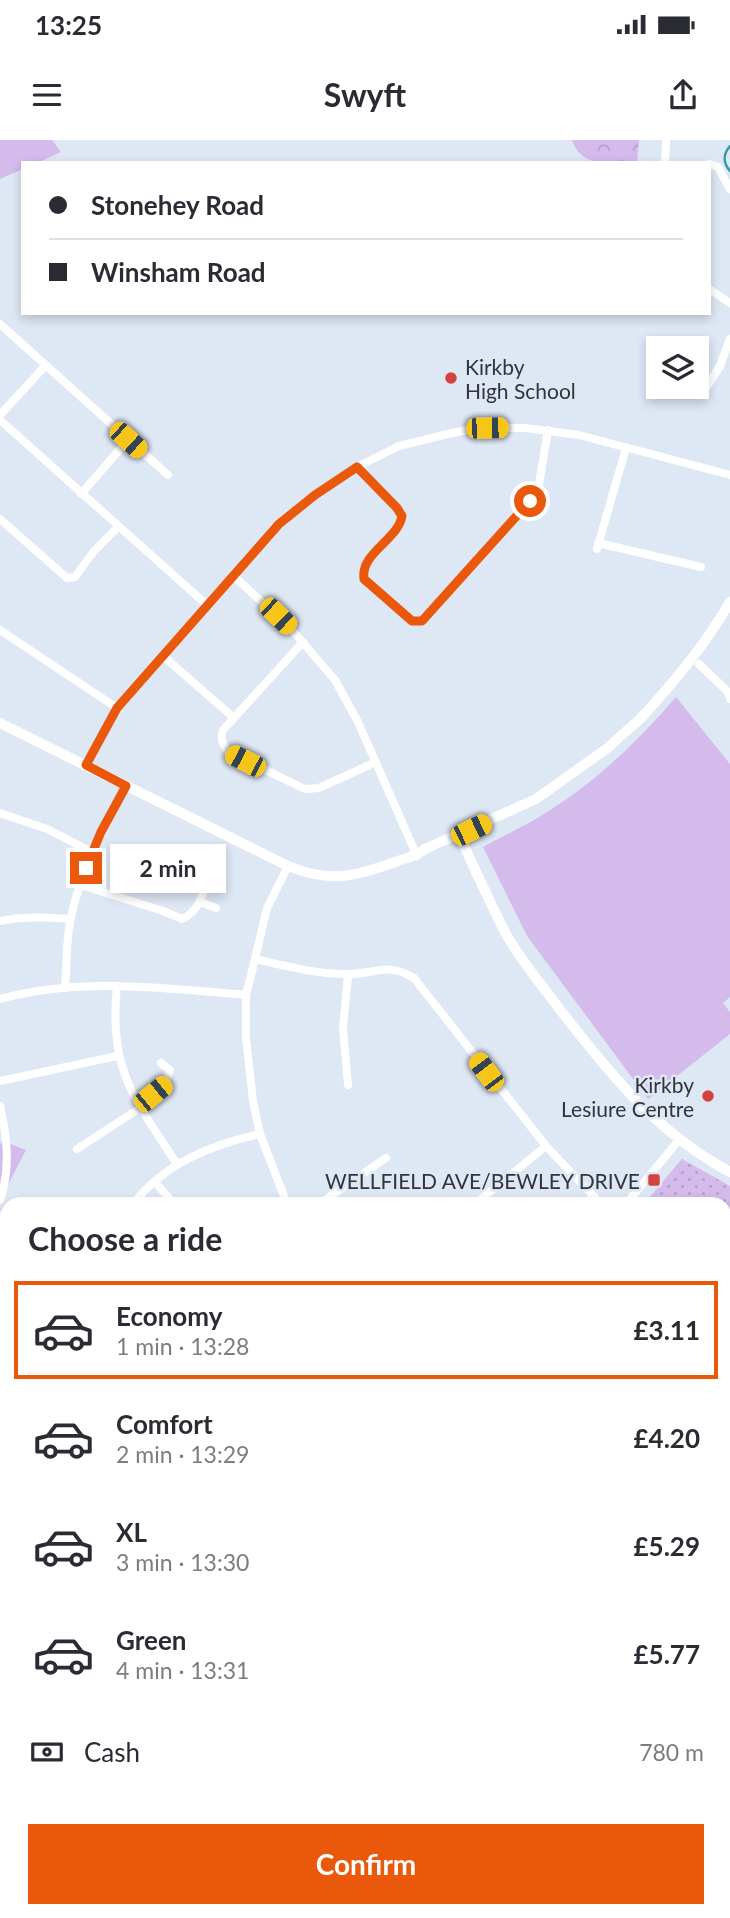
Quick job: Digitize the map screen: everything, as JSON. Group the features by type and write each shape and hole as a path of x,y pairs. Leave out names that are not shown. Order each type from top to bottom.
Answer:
{"street":[{"path":"665,161 666,140"},
{"path":"711,165 718,167 730,189"},
{"path":"711,290 729,298"},
{"path":"0,324 168,475"},
{"path":"709,383 720,366 730,339"},
{"path":"46,365 0,417 81,494 207,604"},
{"path":"86,765 117,708 279,524 315,495 357,467 399,446 478,428 548,430 579,435 730,475"},
{"path":"357,467 402,516 399,526 364,565 364,579 412,621 422,621 530,501 539,484 548,430"},
{"path":"81,494 128,440"},
{"path":"626,448 598,546 701,567"},
{"path":"0,519 67,578 75,577 94,551 118,527"},
{"path":"234,576 303,642 342,692 417,856"},
{"path":"0,723 288,866 331,878 370,872 417,856 425,849 460,835 548,791 609,747 639,720 682,673 714,630 730,602"},
{"path":"0,630 117,708"},
{"path":"303,642 233,717 221,735 223,744 228,752 305,789 319,788 376,762"},
{"path":"163,656 233,717"},
{"path":"699,664 728,692 730,699"},
{"path":"65,988 71,919 80,885 92,852 126,786"},
{"path":"0,813 47,830 92,852"},
{"path":"460,835 506,933 534,975 629,1095 679,1140 730,1172"},
{"path":"284,1197 260,1134 253,1101 246,1038 246,995 267,908 288,866"},
{"path":"80,885 182,919 200,902 207,881"},
{"path":"200,902 216,908"},
{"path":"0,921 44,917 71,919"},
{"path":"255,959 298,969 348,975 387,968 401,970 414,978 546,1146 594,1197"},
{"path":"348,975 343,1028 348,1086"},
{"path":"0,999 65,988 117,986 149,986 246,995"},
{"path":"117,986 117,1055 138,1105 177,1164"},
{"path":"0,1081 117,1055"},
{"path":"160,1063 170,1070 180,1069"},
{"path":"77,1149 165,1084 170,1070"},
{"path":"0,1106 8,1152 1,1197"},
{"path":"140,1197 177,1164 199,1152 226,1141 260,1134"},
{"path":"632,1197 679,1140"},
{"path":"484,1197 546,1146"},
{"path":"329,1197 386,1158"},
{"path":"155,1182 168,1197"}],"green space":[{"path":"0,140 52,140 61,152 41,161 21,161 21,170 0,179"},
{"path":"572,140 639,140 637,161 594,161 583,156"},
{"path":"676,697 730,764 730,997 723,1003 730,1012 730,1034 648,1099 527,936 483,847 542,815 585,786 633,744"},
{"path":"2,1141 26,1150 2,1197 0,1197"},
{"path":"682,1159 730,1186 730,1197 650,1197"}],"waterway":[{"path":"730,146 725,159 730,171"}],"place":[{"name":"Kirkby High School","path":"451,378"},
{"name":"Kirkby Lesiure Centre","path":"708,1096"},
{"name":"WELLFIELD AVE/BEWLEY DRIVE","path":"654,1180"}],"route":[{"path":"86,868 101,832 126,786 86,765 102,734 117,708 279,524 315,495 357,467 402,516 399,526 364,565 364,579 412,621 417,622 430,614 530,501"}]}
